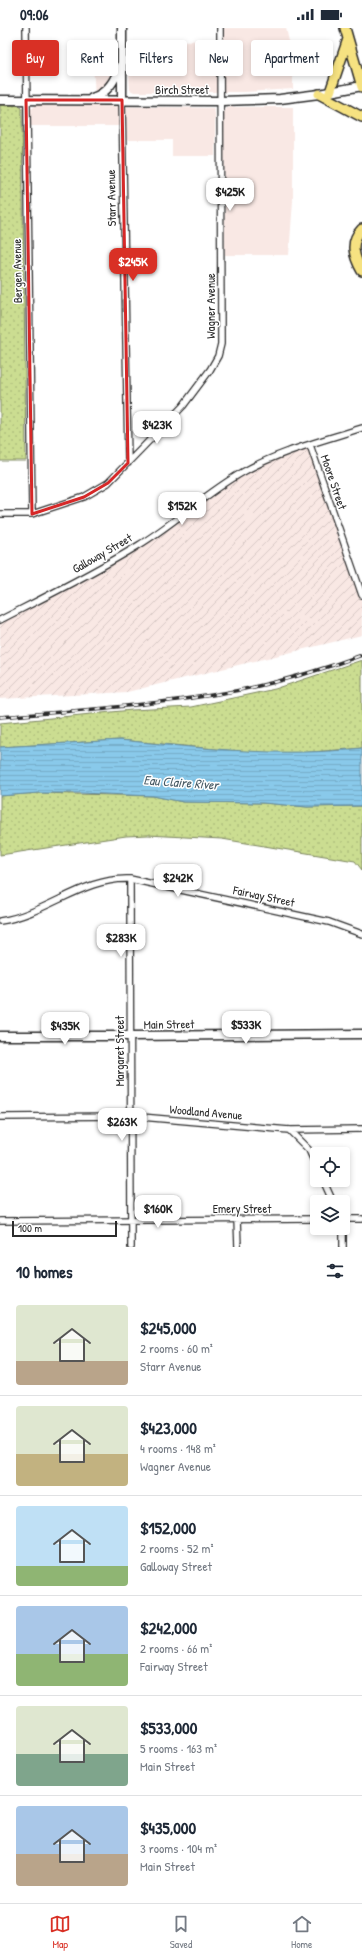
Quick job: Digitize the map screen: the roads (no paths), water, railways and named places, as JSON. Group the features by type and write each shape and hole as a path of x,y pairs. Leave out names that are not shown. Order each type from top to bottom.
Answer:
{"main road":[{"path":"344,28 362,86"},
{"path":"330,92 348,39"},
{"path":"319,94 362,117"},
{"path":"362,229 357,234 353,246 356,260 362,270"}],"street":[{"name":"Bergen Avenue","path":"26,28 32,514"},
{"name":"Starr Avenue","path":"122,28 128,463"},
{"name":"Wagner Avenue","path":"0,514 32,514 84,497 108,483 183,406 210,370 218,356 221,344 220,28"},
{"path":"87,100 100,95 110,86 122,60"},
{"name":"Birch Street","path":"0,100 221,101 280,99 362,86"},
{"name":"Galloway Street","path":"0,620 90,573 139,545 172,523 206,496 243,472 276,456 362,428"},
{"name":"Moore Street","path":"310,445 362,595"},
{"name":"Fairway Street","path":"0,921 39,910 103,880 116,878 130,879 329,922 362,934"},
{"name":"Margaret Street","path":"130,879 131,1247"},
{"name":"Main Street","path":"0,1036 362,1034"},
{"name":"Woodland Avenue","path":"0,1117 130,1116 289,1130 362,1129"},
{"path":"289,1130 310,1152"},
{"path":"237,1219 238,1247"},
{"name":"Emery Street","path":"0,1221 310,1219"},
{"path":"350,1219 362,1219"},
{"path":"343,1235 343,1247"}],"water":[{"name":"Eau Claire River","path":"120,740 211,749 271,752 332,751 362,748 362,806 307,807 263,803 183,802 153,796 79,793 39,793 0,796 0,747"}],"railway":[{"path":"0,717 133,705 212,695 288,679 362,655"}]}
